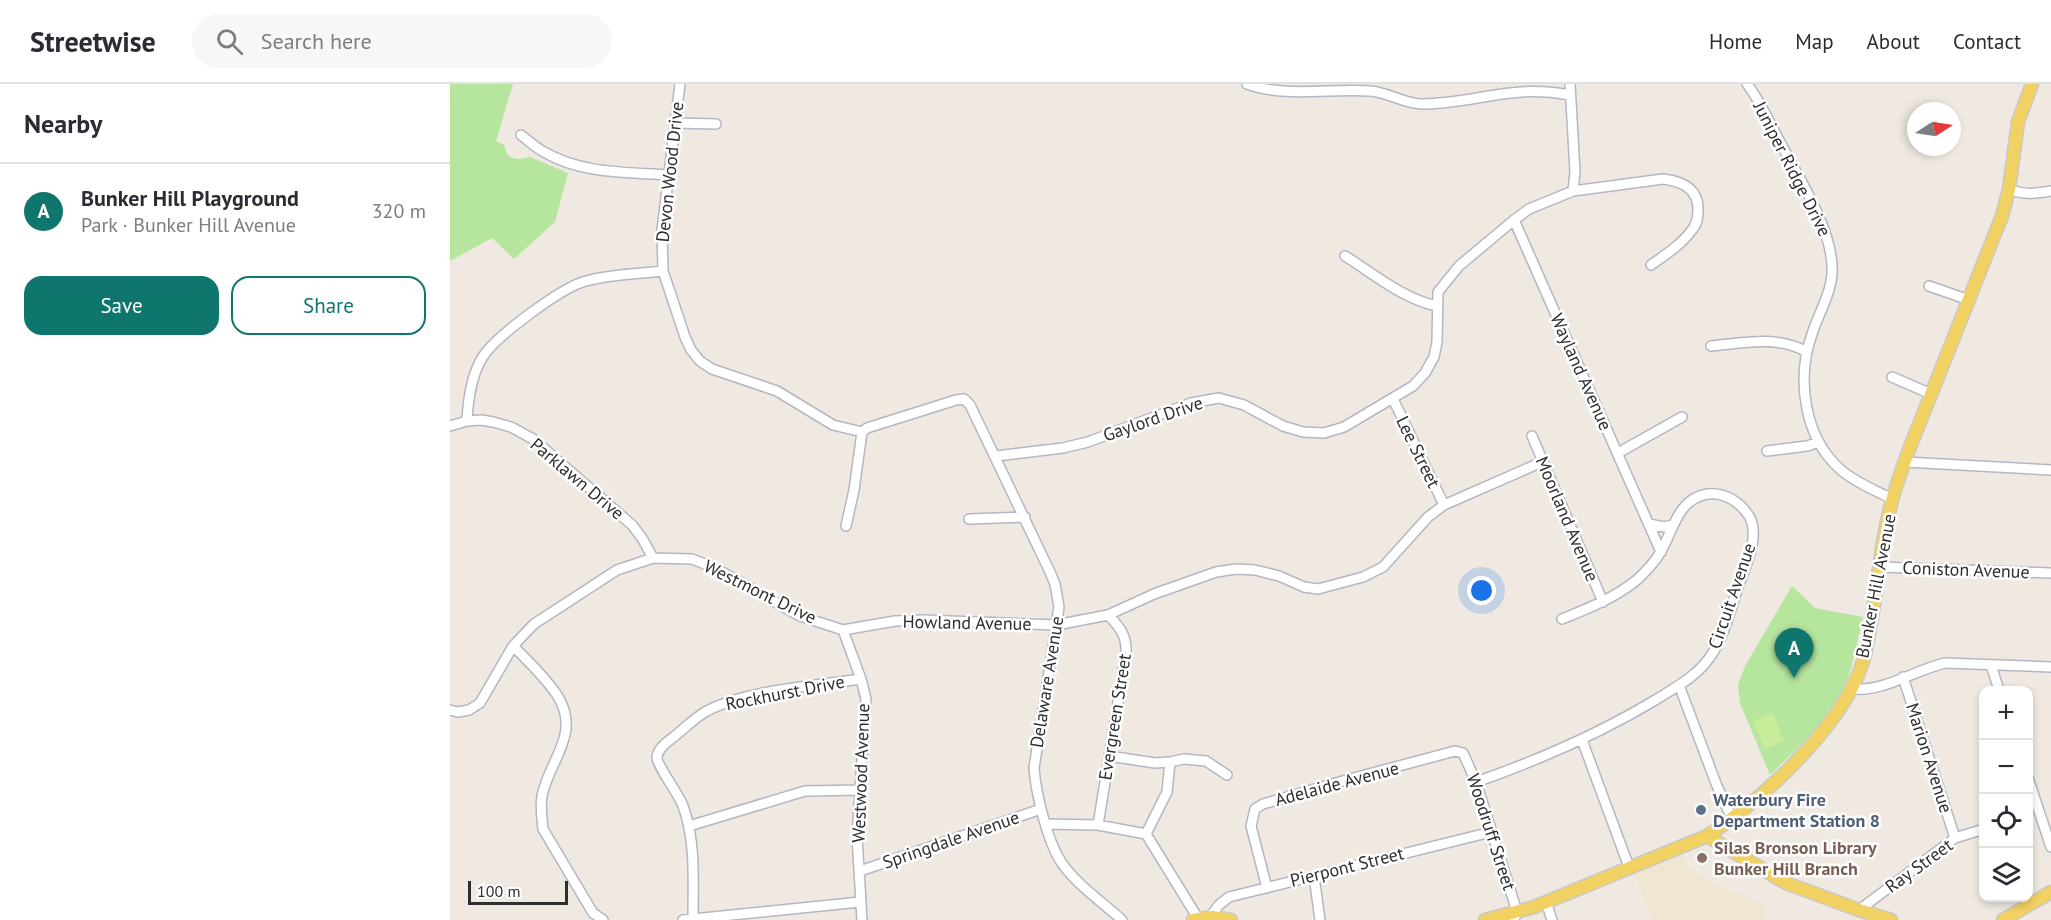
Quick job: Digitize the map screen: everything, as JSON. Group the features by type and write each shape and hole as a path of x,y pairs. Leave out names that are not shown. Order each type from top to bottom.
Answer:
{"main road":[{"name":"Bunker Hill Avenue","path":"1485,920 1516,916 1707,836 1776,783 1837,713 1852,689 1864,656 1892,499 2001,216 2009,189 2018,122 2032,84"},
{"path":"1707,836 1786,883 1891,920"},
{"path":"2003,920 2051,892"},
{"path":"1200,919 1231,920"}],"street":[{"name":"Devon Wood Drive","path":"680,84 662,230 663,272 691,350 700,361 712,369 777,391 833,425 862,432"},
{"path":"1247,84 1274,90 1333,87 1371,91 1420,104 1460,98 1502,86 1519,85 1554,89 1570,95"},
{"path":"1570,84 1575,172 1573,191"},
{"name":"Juniper Ridge Drive","path":"1747,84 1825,230 1830,247 1833,274 1807,352 1804,371 1805,393 1811,425 1830,460 1842,471 1892,499"},
{"path":"675,123 716,124"},
{"path":"522,135 543,152 578,166 597,170 669,175"},
{"name":"Gaylord Drive","path":"996,456 1063,448 1088,442 1191,403 1219,398 1244,405 1282,426 1304,432 1324,433 1352,423 1413,386 1425,373 1434,357 1437,342 1438,292 1459,266 1529,208 1573,191 1663,179 1676,181 1693,191 1698,202 1697,223 1673,249 1651,265"},
{"path":"2009,189 2021,194 2051,191"},
{"name":"Wayland Avenue","path":"1514,220 1661,552"},
{"path":"1345,256 1407,296 1422,303 1437,306"},
{"path":"467,421 471,386 484,356 495,344 555,294 586,281 663,272"},
{"path":"1929,286 1969,300"},
{"path":"1711,346 1766,340 1784,342 1807,352"},
{"path":"1892,377 1932,394"},
{"name":"Delaware Avenue","path":"862,432 956,400 963,399 970,405 1055,584 1059,607 1034,768 1041,809 1061,862 1072,875 1122,920"},
{"name":"Lee Street","path":"1393,399 1444,505"},
{"path":"1618,453 1682,417"},
{"name":"Parklawn Drive","path":"450,426 467,421 493,422 511,427 533,439 632,525 642,537 653,558"},
{"path":"846,526 854,490 862,432"},
{"name":"Moorland Avenue","path":"1532,436 1603,602"},
{"path":"1767,451 1807,446 1819,442"},
{"name":"Howland Avenue","path":"843,630 895,621 923,620 1056,625 1108,615 1216,572 1236,569 1255,570 1279,576 1304,587 1318,589 1363,577 1383,567 1428,518 1444,505 1542,462"},
{"path":"1905,462 2051,470"},
{"name":"Circuit Avenue","path":"1476,782 1535,761 1582,740 1634,713 1698,672 1717,646 1746,566 1754,534 1751,519 1743,507 1732,499 1718,494 1706,494 1686,504 1673,525 1661,552 1638,578 1603,602 1562,619"},
{"path":"969,519 1025,517"},
{"path":"1649,524 1664,527 1673,525"},
{"name":"Westmont Drive","path":"450,710 458,712 469,710 480,703 513,646 534,624 617,570 653,558 692,559 715,568 800,616 843,630"},
{"name":"Coniston Avenue","path":"1880,567 2051,573"},
{"name":"Evergreen Street","path":"1098,825 1127,640 1120,627 1108,615"},
{"name":"Westwood Avenue","path":"843,630 866,699 857,836 862,920"},
{"path":"513,646 558,696 566,727 565,742 543,794 541,813 543,829 593,913 603,920"},
{"path":"1852,689 1862,690 1946,663 2051,667"},
{"path":"1991,665 1998,686"},
{"name":"Marion Avenue","path":"1903,677 1955,838"},
{"name":"Rockhurst Drive","path":"689,826 670,780 658,764 656,756 660,748 703,713 722,704 744,697 861,679"},
{"path":"1679,685 1717,786 1732,819"},
{"path":"1582,740 1629,867"},
{"name":"Adelaide Avenue","path":"1267,888 1251,826 1255,809 1263,804 1339,782 1455,751 1463,753"},
{"name":"Woodruff Street","path":"1463,753 1476,782 1516,916"},
{"path":"1108,756 1155,762 1184,759 1206,761 1227,775"},
{"path":"1146,834 1167,792 1170,762"},
{"path":"693,919 689,826 805,791 861,790"},
{"path":"2033,793 2051,847"},
{"name":"Springdale Avenue","path":"860,871 1041,809"},
{"path":"2033,812 2039,810"},
{"path":"1046,824 1098,825 1146,834 1200,919"},
{"name":"Ray Street","path":"1858,910 1955,838 1979,830"},
{"name":"Pierpont Street","path":"1200,919 1227,898 1491,832"},
{"path":"1314,876 1320,920"},
{"path":"1546,902 1552,920"},
{"path":"683,920 860,903"}],"shaded area":[{"path":"1682,851 1689,870 1733,893 1765,904 1765,920 1652,920 1634,871"}],"green space":[{"path":"450,84 513,84 496,141 504,145 507,154 512,158 530,157 568,173 555,222 514,259 492,238 450,261"},
{"path":"1792,586 1815,608 1863,617 1849,676 1835,705 1808,737 1770,775 1740,703 1738,685 1745,666"},
{"path":"1773,713 1784,741 1765,749 1753,721"}],"place":[{"name":"Bunker Hill Playground","path":"1794,678"},
{"name":"Waterbury Fire Department Station 8","path":"1701,810"},
{"name":"Silas Bronson Library Bunker Hill Branch","path":"1702,858"}]}
